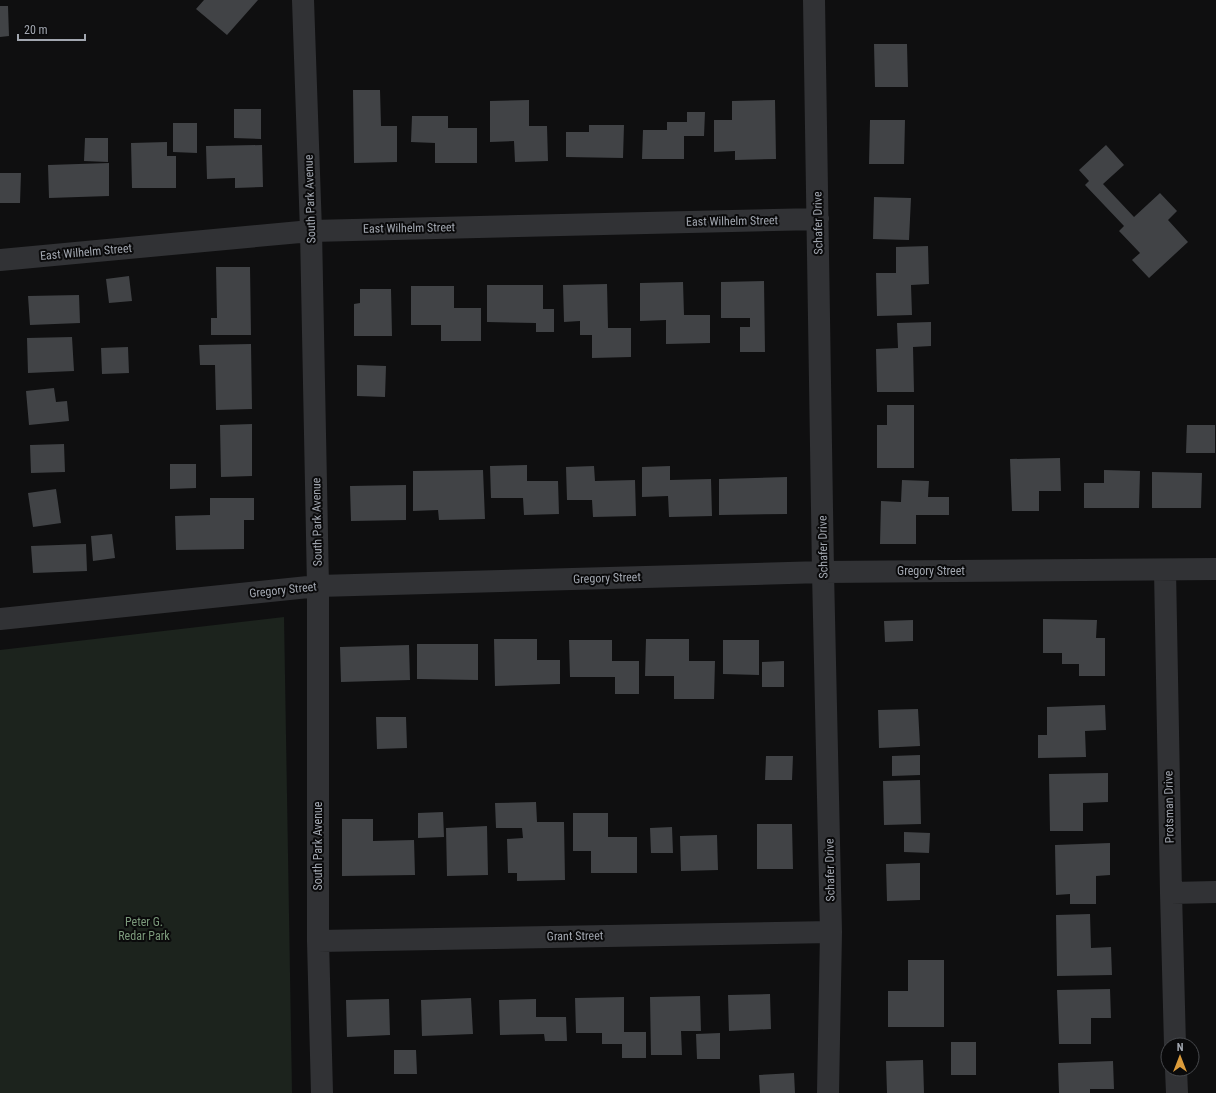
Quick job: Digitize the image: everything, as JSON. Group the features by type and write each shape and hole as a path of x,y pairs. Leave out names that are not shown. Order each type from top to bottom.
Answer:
{"street":[{"name":"South Park Avenue","path":"303,0 311,230 318,586 318,941 322,1093"},
{"name":"Schafer Drive","path":"814,0 823,572 831,932 828,1093"},
{"name":"East Wilhelm Street","path":"0,260 311,230 818,219"},
{"name":"Gregory Street","path":"0,619 318,586 823,572 1216,569"},
{"name":"Protsman Drive","path":"1165,570 1175,1037"},
{"path":"1171,893 1216,892"},
{"name":"Grant Street","path":"318,941 831,932"},
{"path":"1176,1077 1177,1093"}],"green space":[{"name":"Peter G. Redar Park","path":"284,617 292,1093 0,1093 0,650"}],"building":[{"path":"204,0 258,0 227,35 196,9"},
{"path":"0,6 8,6 9,36 0,37"},
{"path":"874,44 907,44 908,87 875,87"},
{"path":"353,90 380,90 381,126 397,126 397,162 354,163"},
{"path":"529,100 529,126 547,126 548,161 515,162 514,141 490,142 490,101"},
{"path":"775,100 776,159 735,160 735,151 714,152 714,120 732,120 732,101"},
{"path":"234,109 261,109 261,139 234,138"},
{"path":"687,112 705,112 704,136 684,136 684,159 642,159 643,130 667,130 667,122 687,122"},
{"path":"412,116 448,116 448,128 477,128 477,163 435,163 435,143 411,142"},
{"path":"870,120 905,120 904,164 869,164"},
{"path":"173,123 197,123 197,153 173,152"},
{"path":"589,125 624,125 623,158 566,157 566,132 589,132"},
{"path":"85,138 108,138 108,162 84,161"},
{"path":"167,142 167,156 176,156 176,188 132,188 131,143"},
{"path":"262,145 263,187 235,188 235,178 207,179 206,146"},
{"path":"1106,145 1124,165 1103,184 1134,217 1160,193 1177,211 1168,220 1188,242 1149,278 1132,260 1140,253 1119,231 1124,226 1085,185 1089,181 1079,170"},
{"path":"109,163 109,196 49,198 48,165"},
{"path":"0,173 21,173 20,203 0,203"},
{"path":"874,197 911,198 909,240 873,239"},
{"path":"928,246 929,284 911,285 912,315 877,316 876,273 896,273 896,247"},
{"path":"216,267 250,267 251,335 211,335 211,318 217,318"},
{"path":"129,276 132,301 109,303 106,279"},
{"path":"764,281 765,352 740,352 740,327 750,327 750,318 721,318 721,282"},
{"path":"683,282 684,315 710,315 710,343 666,344 666,320 640,321 640,283"},
{"path":"607,284 608,328 631,328 631,357 592,358 592,335 580,335 580,321 564,322 563,285"},
{"path":"487,285 543,285 543,309 554,309 554,332 536,332 536,323 487,322"},
{"path":"411,286 454,286 454,308 481,308 481,341 441,341 441,325 411,325"},
{"path":"360,289 391,289 392,336 354,336 354,304 360,303"},
{"path":"79,295 80,323 30,325 28,296"},
{"path":"931,322 931,346 913,347 914,392 877,392 876,349 898,348 897,323"},
{"path":"72,337 74,371 28,373 27,338"},
{"path":"251,344 252,409 216,410 215,365 200,365 199,345"},
{"path":"128,347 129,373 102,374 101,348"},
{"path":"357,365 386,366 385,397 357,396"},
{"path":"54,388 56,402 67,401 69,421 29,425 26,391"},
{"path":"887,405 914,405 914,468 877,468 877,425 887,425"},
{"path":"252,424 252,476 221,477 220,425"},
{"path":"1187,425 1215,425 1215,453 1186,453"},
{"path":"64,444 65,472 31,473 30,445"},
{"path":"1060,458 1061,491 1039,491 1039,511 1012,511 1010,459"},
{"path":"170,464 196,464 196,488 170,489"},
{"path":"527,465 527,481 558,481 559,514 524,515 523,498 491,498 490,466"},
{"path":"594,466 595,481 635,480 636,516 593,517 592,500 567,500 566,467"},
{"path":"670,466 670,480 711,479 712,516 669,517 668,496 642,497 642,467"},
{"path":"483,470 485,519 439,520 438,510 413,511 413,471"},
{"path":"1104,470 1140,471 1139,508 1084,508 1084,483 1104,483"},
{"path":"1152,472 1202,473 1201,508 1152,508"},
{"path":"787,477 787,514 719,515 719,479"},
{"path":"902,480 929,481 928,497 949,497 949,515 916,515 916,544 880,544 881,501 901,502"},
{"path":"406,485 406,520 351,521 350,486"},
{"path":"56,489 61,523 33,527 28,493"},
{"path":"210,498 254,498 254,520 244,520 244,549 176,550 175,516 210,515"},
{"path":"112,534 115,558 93,561 91,536"},
{"path":"86,544 87,571 33,573 31,546"},
{"path":"1043,619 1097,620 1096,638 1105,638 1105,676 1079,676 1079,664 1062,664 1062,653 1043,653"},
{"path":"913,620 913,641 885,642 884,621"},
{"path":"494,639 537,639 537,660 560,660 560,684 495,686"},
{"path":"646,639 689,639 689,661 715,661 714,699 674,699 674,676 645,676"},
{"path":"569,640 612,640 612,661 639,661 639,694 615,694 615,677 570,677"},
{"path":"723,640 759,640 759,675 723,674"},
{"path":"417,644 478,644 478,680 417,679"},
{"path":"409,645 410,680 341,682 340,647"},
{"path":"784,661 784,687 762,687 762,662"},
{"path":"1105,705 1106,730 1085,731 1086,757 1038,758 1038,735 1047,735 1047,707"},
{"path":"918,709 920,746 879,748 878,710"},
{"path":"376,717 406,717 407,748 377,749"},
{"path":"920,755 920,775 892,776 892,756"},
{"path":"766,756 793,756 792,780 765,780"},
{"path":"1108,773 1108,802 1083,803 1083,831 1050,831 1049,774"},
{"path":"920,780 921,824 884,825 883,781"},
{"path":"536,802 537,822 564,822 565,880 517,881 517,873 508,873 507,839 523,838 522,828 496,828 495,803"},
{"path":"443,812 444,837 418,838 418,813"},
{"path":"573,813 608,813 608,837 637,837 637,873 591,873 591,851 573,851"},
{"path":"342,819 373,819 373,841 414,840 415,875 342,876"},
{"path":"757,824 792,824 793,869 757,869"},
{"path":"487,826 488,875 447,876 446,828"},
{"path":"672,827 673,853 651,853 650,828"},
{"path":"904,832 930,833 929,853 904,852"},
{"path":"717,835 718,870 681,871 680,836"},
{"path":"1110,843 1110,875 1096,876 1096,904 1070,904 1070,894 1056,895 1055,845"},
{"path":"920,863 920,900 887,901 886,864"},
{"path":"1090,914 1091,948 1111,947 1112,975 1057,976 1056,915"},
{"path":"908,960 944,960 944,1027 888,1027 888,991 908,991"},
{"path":"1110,989 1111,1018 1091,1018 1091,1044 1059,1044 1057,990"},
{"path":"770,994 771,1029 729,1031 728,995"},
{"path":"700,996 701,1031 681,1031 682,1055 651,1055 650,997"},
{"path":"624,997 624,1032 646,1032 646,1058 622,1058 622,1044 602,1044 602,1033 576,1033 575,998"},
{"path":"471,998 473,1034 422,1036 421,1000"},
{"path":"389,999 390,1035 347,1037 346,1000"},
{"path":"536,999 536,1017 566,1017 567,1041 545,1041 544,1034 500,1035 499,1000"},
{"path":"720,1033 720,1059 697,1059 696,1034"},
{"path":"951,1042 976,1042 976,1075 951,1075"},
{"path":"394,1050 416,1050 417,1074 394,1074"},
{"path":"923,1060 924,1093 887,1093 886,1061"},
{"path":"1113,1061 1114,1089 1090,1089 1090,1093 1059,1093 1058,1063"},
{"path":"794,1073 795,1093 760,1093 759,1075"}]}
